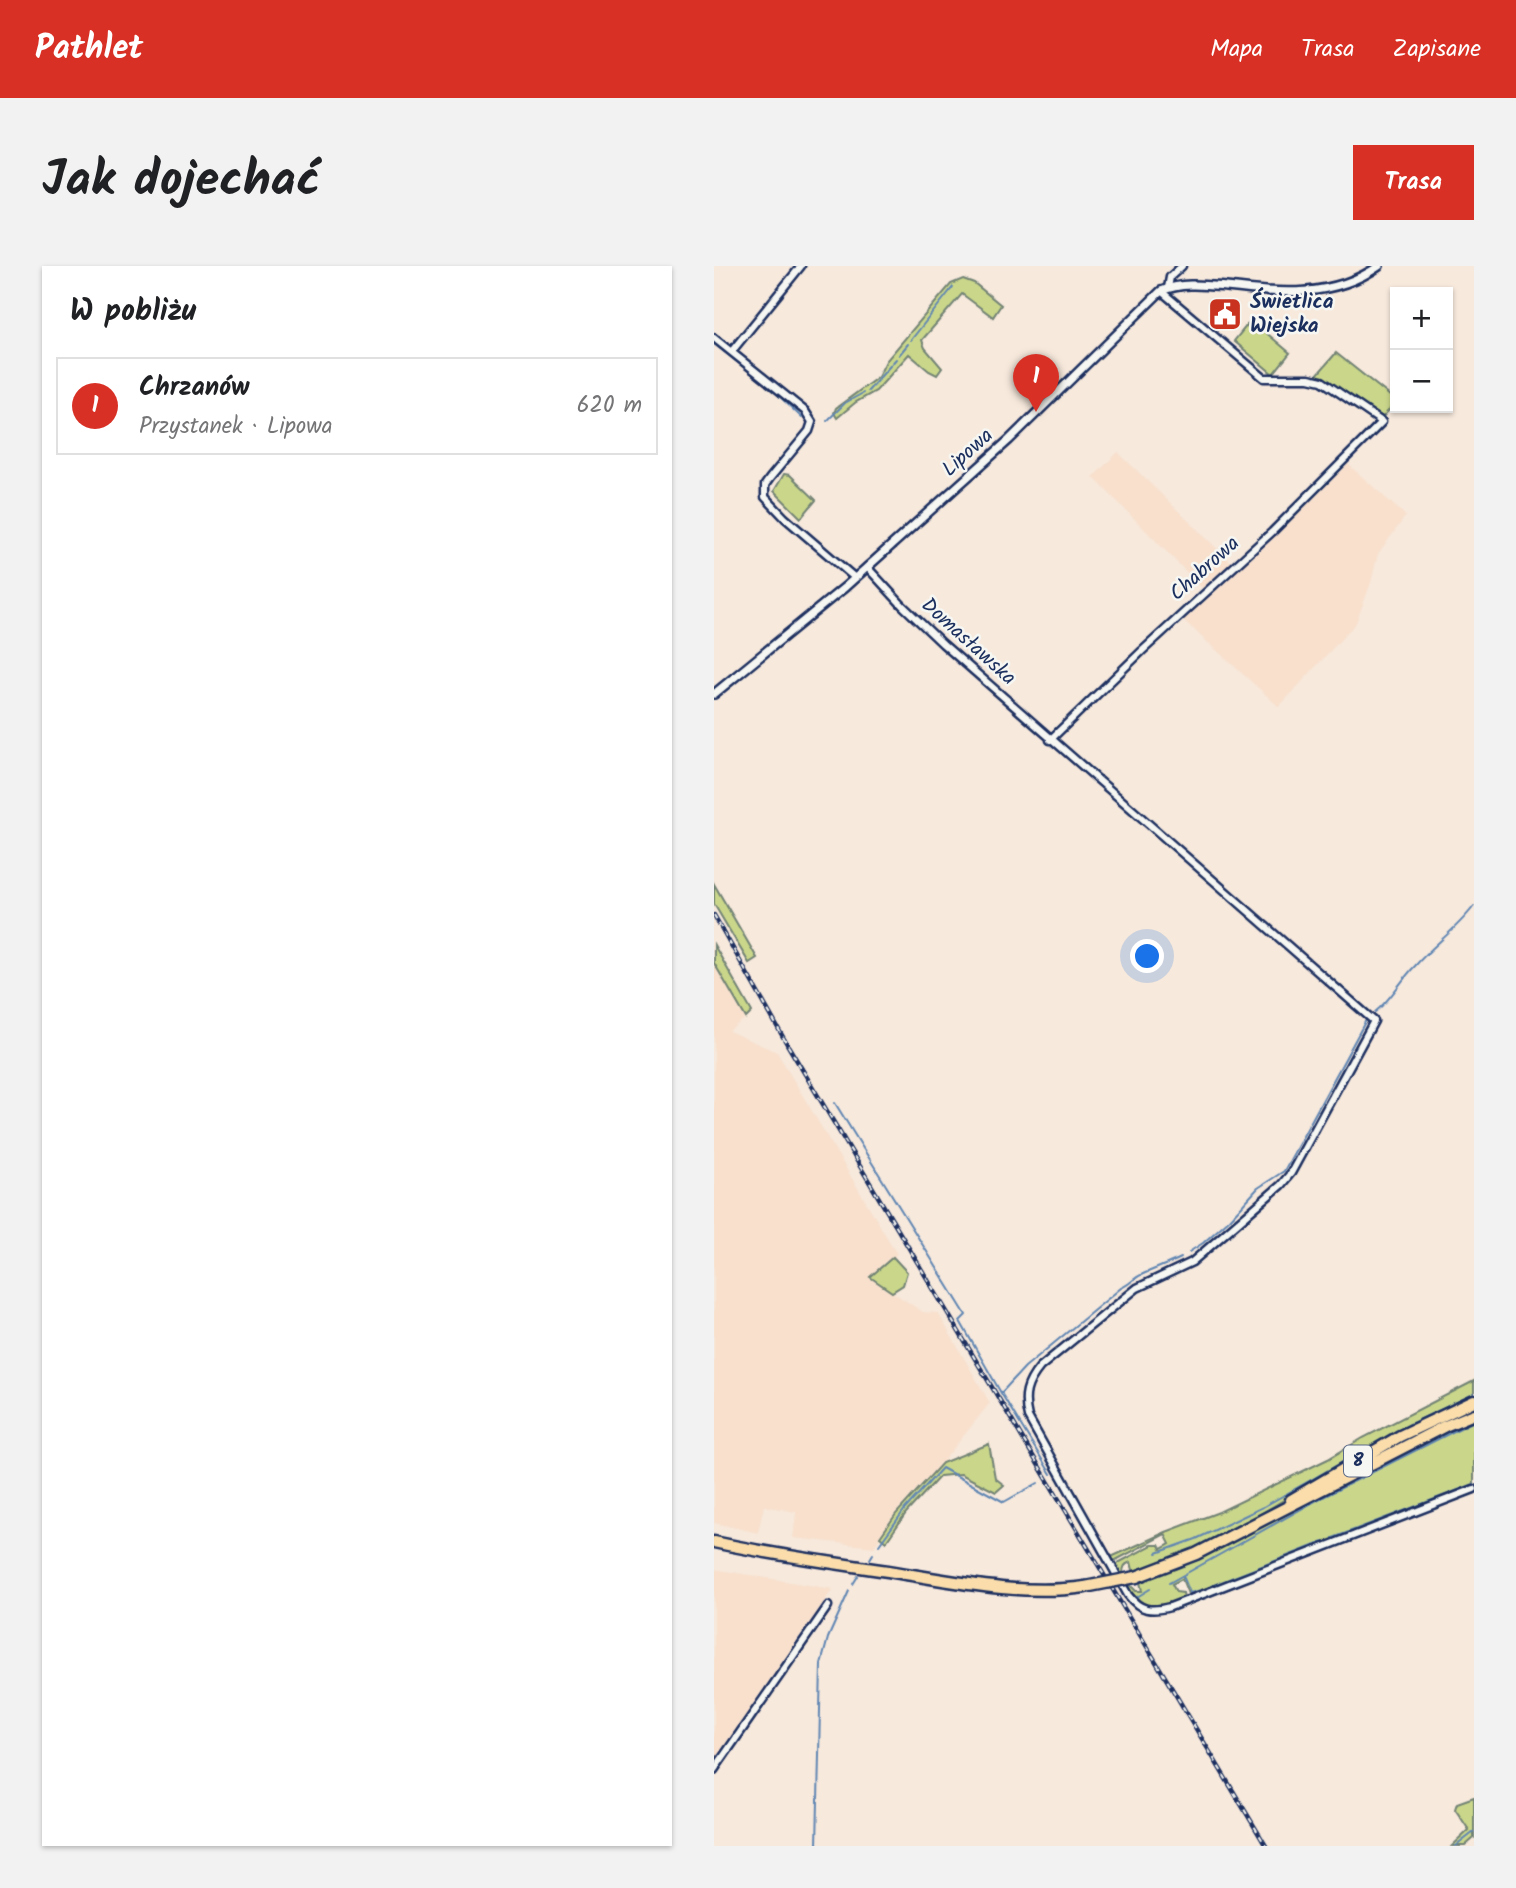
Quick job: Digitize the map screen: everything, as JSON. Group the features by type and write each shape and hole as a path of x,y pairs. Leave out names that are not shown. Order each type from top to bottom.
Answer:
{"highway":[{"name":"8","path":"1245,1528 1401,1436 1474,1401"},
{"name":"8","path":"714,1542 1000,1587 1048,1590 1085,1587 1136,1577 1181,1561 1445,1426 1474,1414"}],"street":[{"path":"732,351 801,266"},
{"path":"1165,290 1170,277 1182,266"},
{"path":"1165,290 1185,284 1303,293 1356,279 1379,266"},
{"name":"Chabrowa","path":"1050,740 1272,532 1382,422 1322,381 1308,378 1264,378 1165,290"},
{"name":"Lipowa","path":"714,694 855,578 1035,416 1165,290"},
{"path":"714,338 809,415 812,422 809,431 769,478 765,485 765,497 785,518 855,578"},
{"name":"Domasławska","path":"867,567 935,636 1050,740 1374,1021 1292,1173 1281,1185 1192,1262 1137,1287 1040,1367 1028,1383 1025,1395 1028,1417 1057,1465 1110,1565 1135,1604 1148,1611 1157,1610 1474,1489"},
{"path":"714,1770 828,1606"}],"shaded area":[{"path":"1118,452 1232,563 1203,589 1093,477"},
{"path":"1347,463 1406,516 1378,554 1371,583 1356,623 1279,707 1182,619 1264,547"},
{"path":"714,963 746,1018 729,1031 777,1052 897,1254 870,1277 923,1312 938,1313 990,1403 942,1463 896,1514 874,1547 793,1538 796,1512 764,1506 758,1533 714,1523"},
{"path":"714,1569 833,1589 714,1761"}],"green space":[{"path":"963,279 974,283 1001,305 993,317 962,294 922,340 925,348 942,368 937,375 909,354 876,391 856,402 837,418 834,413 836,408 878,377 886,361 951,284"},
{"path":"1251,320 1290,353 1273,374 1234,341"},
{"path":"1336,353 1390,396 1390,409 1383,417 1316,376"},
{"path":"784,474 790,475 816,500 801,518 774,491"},
{"path":"714,884 757,958 749,963 714,904"},
{"path":"714,945 752,1012 746,1018 714,963"},
{"path":"893,1257 907,1272 903,1285 892,1292 870,1277"},
{"path":"1474,1381 1474,1397 1430,1415 1388,1437 1224,1534 1181,1554 1136,1570 1133,1570 1131,1562 1124,1566 1123,1574 1119,1575 1116,1569 1118,1563 1152,1545 1159,1545 1161,1549 1170,1544 1165,1534 1116,1560 1111,1561 1109,1558 1166,1532 1219,1512 1328,1459"},
{"path":"1474,1419 1474,1487 1192,1596 1188,1594 1182,1579 1172,1584 1176,1592 1183,1593 1184,1598 1166,1605 1158,1607 1145,1604 1126,1585 1129,1584 1136,1591 1142,1591 1140,1582 1197,1559"},
{"path":"989,1444 995,1478 1004,1485 996,1492 961,1474 940,1476 906,1513 886,1542 880,1537 896,1514 942,1463"},
{"path":"1474,1797 1474,1838 1465,1846 1452,1846 1469,1830 1455,1809 1457,1803"}],"waterway":[{"path":"911,340 953,287"},
{"path":"714,344 773,390 802,418"},
{"path":"899,355 908,344"},
{"path":"868,391 896,359"},
{"path":"827,421 845,403 863,393"},
{"path":"1375,1012 1422,958 1474,906"},
{"path":"1189,1252 1230,1219 1258,1188 1284,1171 1366,1020"},
{"path":"835,1103 966,1315 960,1321 1001,1393"},
{"path":"1051,1474 1001,1393 1025,1367 1121,1288 1141,1275 1181,1258"},
{"path":"1157,1553 1196,1539 1263,1507 1408,1425 1474,1394"},
{"path":"1169,1583 1321,1498 1474,1421"},
{"path":"879,1545 905,1509 942,1468 1004,1502 1038,1483"},
{"path":"1333,1538 1474,1484"},
{"path":"1211,1586 1323,1542"},
{"path":"870,1559 873,1554"},
{"path":"853,1584 858,1576"},
{"path":"1183,1576 1190,1593 1201,1590"},
{"path":"1137,1597 1150,1589"},
{"path":"817,1846 821,1664 828,1638 849,1591"},
{"path":"1456,1846 1474,1832"}],"railway":[{"path":"714,915 787,1044 1266,1846"}],"place":[{"name":"Świetlica Wiejska","path":"1225,314"},
{"name":"Chrzanów","path":"1036,412"}]}
